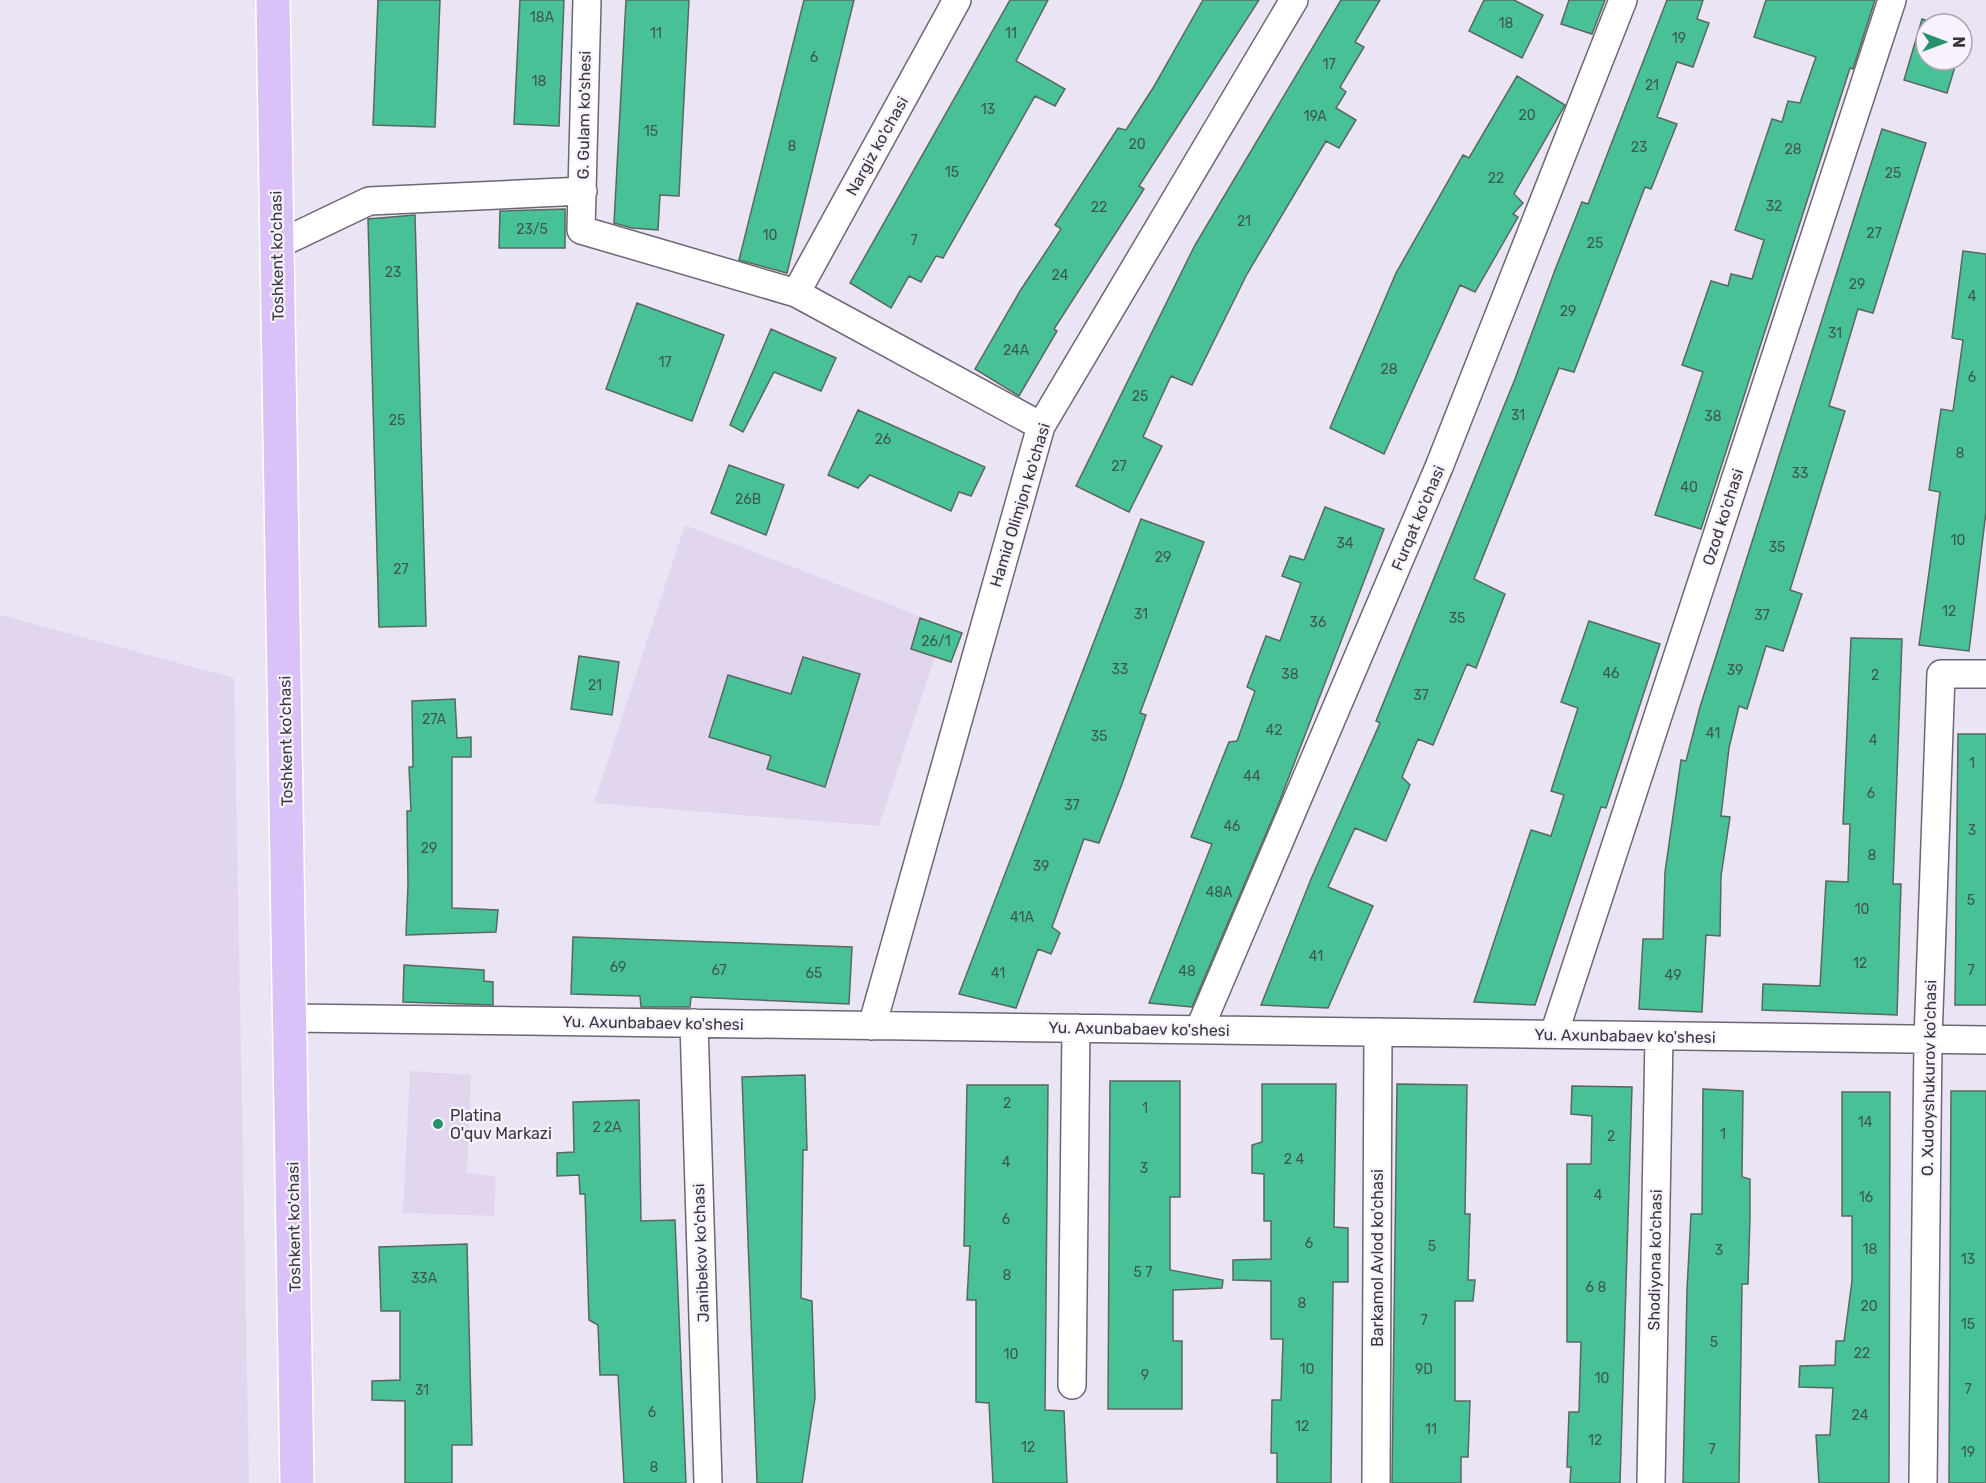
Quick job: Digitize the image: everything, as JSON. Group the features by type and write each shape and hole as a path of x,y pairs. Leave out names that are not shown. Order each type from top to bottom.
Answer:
{"highway":[{"name":"Toshkent ko'chasi","path":"273,0 297,1483"}],"street":[{"name":"G. Gulam ko'shesi","path":"587,0 581,230 796,293"},
{"name":"Nargiz ko'chasi","path":"796,293 957,0"},
{"name":"Hamid Olimjon ko'chasi","path":"873,1026 1041,426 1294,0"},
{"name":"Furqat ko'chasi","path":"1199,1030 1439,467 1623,0"},
{"name":"Ozod ko'chasi","path":"1554,1035 1892,0"},
{"path":"277,244 369,201 583,191"},
{"path":"796,293 1041,426"},
{"name":"O. Xudoyshukurov ko'chasi","path":"1923,1483 1928,1040 1941,674 1986,674"},
{"name":"Yu. Axunbabaev ko'shesi","path":"291,1018 1986,1040"},
{"name":"Janibekov ko'chasi","path":"694,1023 708,1483"},
{"path":"1072,1385 1076,1028"},
{"name":"Barkamol Avlod ko'chasi","path":"1376,1483 1378,1032"},
{"name":"Shodiyona ko'chasi","path":"1652,1483 1659,1036"}],"shaded area":[{"path":"685,525 945,626 879,826 594,803"},
{"path":"0,615 234,678 249,1483 0,1483"},
{"name":"Platina O'quv Markazi","path":"410,1071 471,1075 467,1173 496,1176 494,1216 403,1213"}],"building":[{"path":"378,0 440,0 435,127 373,125"},
{"path":"520,0 564,0 559,126 514,124"},
{"path":"626,0 689,0 679,196 660,195 658,230 632,228 614,223"},
{"path":"804,0 854,0 787,273 739,260"},
{"path":"1010,0 1048,0 1016,61 1065,89 1055,106 1035,96 943,258 936,256 921,282 909,276 891,308 850,283"},
{"path":"1203,0 1259,0 1139,186 1144,189 1054,329 1057,331 1019,396 975,369 1020,291 1061,229 1055,225 1118,128 1126,130 1153,88"},
{"path":"1341,0 1380,0 1355,42 1364,47 1340,87 1346,92 1336,108 1356,120 1339,148 1326,141 1247,274 1192,385 1171,376 1143,437 1162,446 1129,512 1076,486 1195,245"},
{"path":"1484,0 1514,0 1543,15 1522,58 1469,31"},
{"path":"1569,0 1605,0 1592,34 1561,24"},
{"path":"1667,0 1703,0 1697,19 1709,23 1693,67 1677,62 1657,117 1677,124 1651,189 1645,187 1574,372 1559,368 1474,579 1505,594 1476,668 1467,664 1433,745 1418,739 1402,777 1410,785 1386,841 1355,828 1328,887 1373,906 1328,1008 1261,1005 1311,879 1380,723 1376,721 1515,379 1555,270 1582,202 1588,204"},
{"path":"1766,0 1875,0 1853,69 1850,68 1701,529 1655,515 1703,372 1682,365 1711,281 1728,286 1731,274 1752,279 1764,240 1735,230 1772,119 1782,122 1788,101 1800,103 1816,57 1754,37"},
{"path":"1914,46 1914,72 1953,72 1947,93 1904,80"},
{"path":"1517,76 1565,105 1514,194 1523,203 1513,214 1518,217 1475,292 1460,285 1384,454 1330,428 1396,273 1463,155 1469,158"},
{"path":"1882,129 1926,143 1873,313 1858,309 1829,406 1845,411 1790,590 1802,594 1783,651 1766,646 1747,709 1739,706 1729,748 1721,816 1730,817 1721,876 1720,936 1706,935 1702,1012 1639,1009 1643,939 1663,939 1665,872 1681,760 1686,761 1700,707"},
{"path":"565,209 565,248 499,248 500,211"},
{"path":"415,215 426,626 379,627 368,219"},
{"path":"1963,251 1986,254 1986,512 1969,651 1919,645 1940,492 1929,490 1941,409 1953,411 1963,340 1952,338"},
{"path":"637,303 724,335 692,421 606,389"},
{"path":"771,329 836,358 821,391 774,372 743,432 730,425"},
{"path":"858,410 985,467 971,496 959,492 951,511 870,475 858,488 828,475"},
{"path":"729,465 784,485 766,535 711,513"},
{"path":"1325,507 1384,529 1277,808 1192,1007 1149,1003 1212,844 1191,837 1229,742 1237,741 1255,691 1247,687 1266,636 1280,641 1301,583 1282,576 1290,556 1304,560"},
{"path":"1141,519 1204,542 1140,713 1146,715 1122,784 1099,843 1084,839 1052,927 1060,933 1051,954 1038,949 1016,1008 959,994"},
{"path":"920,618 962,633 951,662 911,649"},
{"path":"1589,621 1660,644 1606,808 1601,807 1535,1005 1474,1002 1531,830 1551,836 1564,795 1551,791 1578,708 1561,702"},
{"path":"1851,638 1902,639 1893,884 1901,884 1897,1015 1762,1010 1763,984 1820,986 1826,881 1848,882 1850,824 1843,824"},
{"path":"579,656 619,662 612,715 571,709"},
{"path":"803,657 860,674 825,787 767,769 771,756 709,737 728,675 791,694"},
{"path":"455,699 457,738 471,737 471,757 452,757 452,908 498,910 496,932 406,935 407,811 411,811 409,767 413,767 412,701"},
{"path":"1958,734 1986,734 1986,1005 1955,1005"},
{"path":"573,937 852,947 849,1004 691,997 690,1007 641,1007 640,996 571,994"},
{"path":"404,965 484,970 484,981 493,982 493,1005 403,1002"},
{"path":"805,1075 807,1150 803,1150 801,1298 812,1301 815,1398 802,1483 757,1483 742,1077"},
{"path":"1110,1081 1180,1081 1180,1197 1170,1197 1170,1270 1223,1280 1222,1288 1173,1290 1173,1341 1182,1341 1182,1409 1108,1409"},
{"path":"1262,1084 1336,1084 1334,1227 1348,1228 1348,1282 1333,1282 1331,1483 1277,1483 1277,1453 1271,1453 1272,1400 1281,1400 1283,1339 1271,1339 1271,1281 1233,1280 1233,1260 1271,1259 1271,1221 1264,1221 1264,1174 1252,1173 1252,1145 1262,1142"},
{"path":"1397,1084 1467,1085 1465,1214 1470,1214 1468,1280 1475,1280 1473,1301 1455,1301 1455,1401 1470,1401 1468,1457 1461,1457 1461,1483 1392,1483"},
{"path":"967,1085 1048,1085 1045,1410 1064,1411 1067,1483 993,1483 989,1403 976,1402 976,1300 967,1300 970,1246 964,1246"},
{"path":"1572,1086 1632,1087 1620,1483 1570,1483 1571,1467 1567,1467 1569,1412 1579,1412 1581,1342 1567,1342 1567,1164 1591,1164 1592,1116 1571,1114"},
{"path":"1703,1089 1743,1091 1742,1177 1750,1179 1750,1216 1748,1284 1742,1284 1739,1483 1683,1483 1687,1290 1691,1214 1702,1214"},
{"path":"1951,1091 1986,1091 1986,1483 1949,1483"},
{"path":"1842,1092 1890,1092 1889,1483 1819,1483 1816,1435 1830,1435 1833,1388 1799,1387 1800,1366 1835,1365 1836,1341 1844,1341 1852,1281 1852,1216 1842,1216"},
{"path":"639,1100 641,1221 675,1220 686,1483 624,1483 618,1375 600,1375 598,1325 589,1320 585,1194 580,1194 579,1175 557,1176 557,1153 574,1152 573,1102"},
{"path":"467,1244 472,1445 452,1445 452,1483 405,1483 405,1401 372,1400 372,1381 400,1380 400,1311 381,1311 379,1247"}],"place":[{"name":"Platina O'quv Markazi","path":"438,1124"}]}
